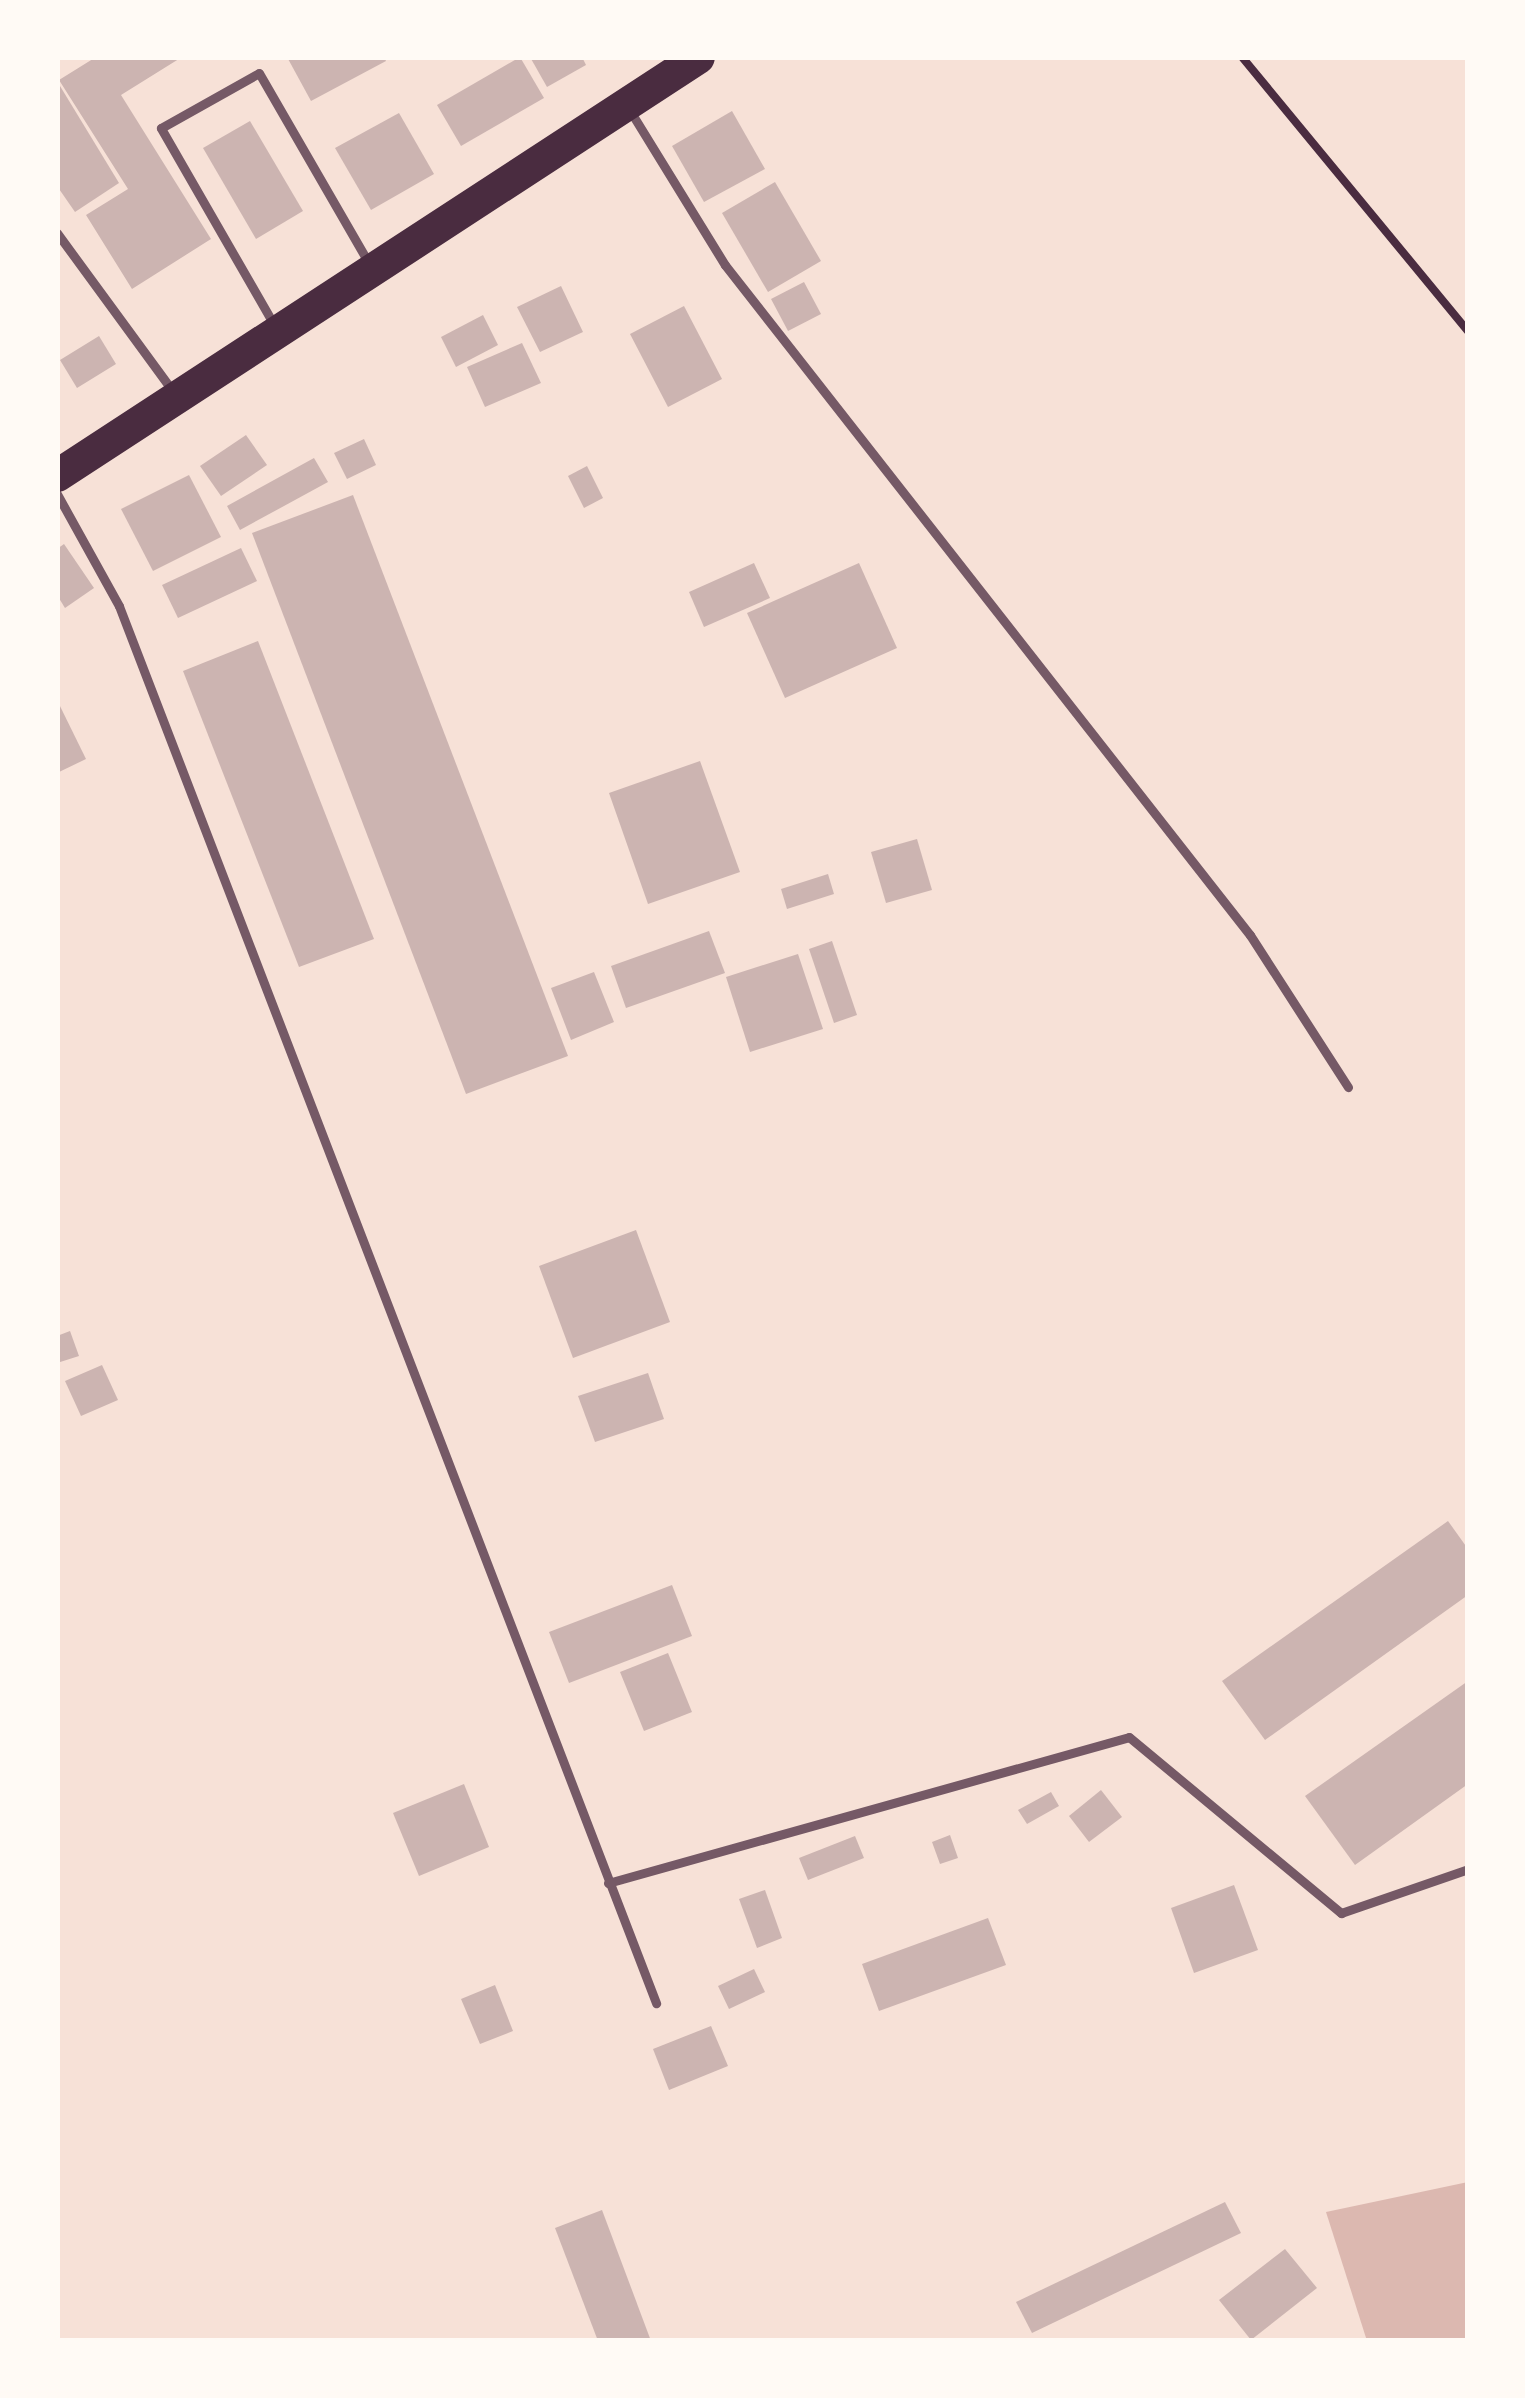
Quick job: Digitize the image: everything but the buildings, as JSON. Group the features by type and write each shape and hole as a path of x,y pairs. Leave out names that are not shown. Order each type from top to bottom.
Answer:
{"highway":[{"path":"57,475 698,57"}],"lane":[{"path":"278,332 161,128 259,73 373,269"},
{"path":"626,105 725,265 1250,935 1348,1088"},
{"path":"57,232 177,397"},
{"path":"57,494 119,606 656,2003"},
{"path":"608,1883 1129,1737 1341,1913 1468,1869"}],"path":[{"path":"1242,57 1468,331"}],"shaded area":[{"path":"1468,2182 1468,2341 1367,2341 1326,2212"}]}
